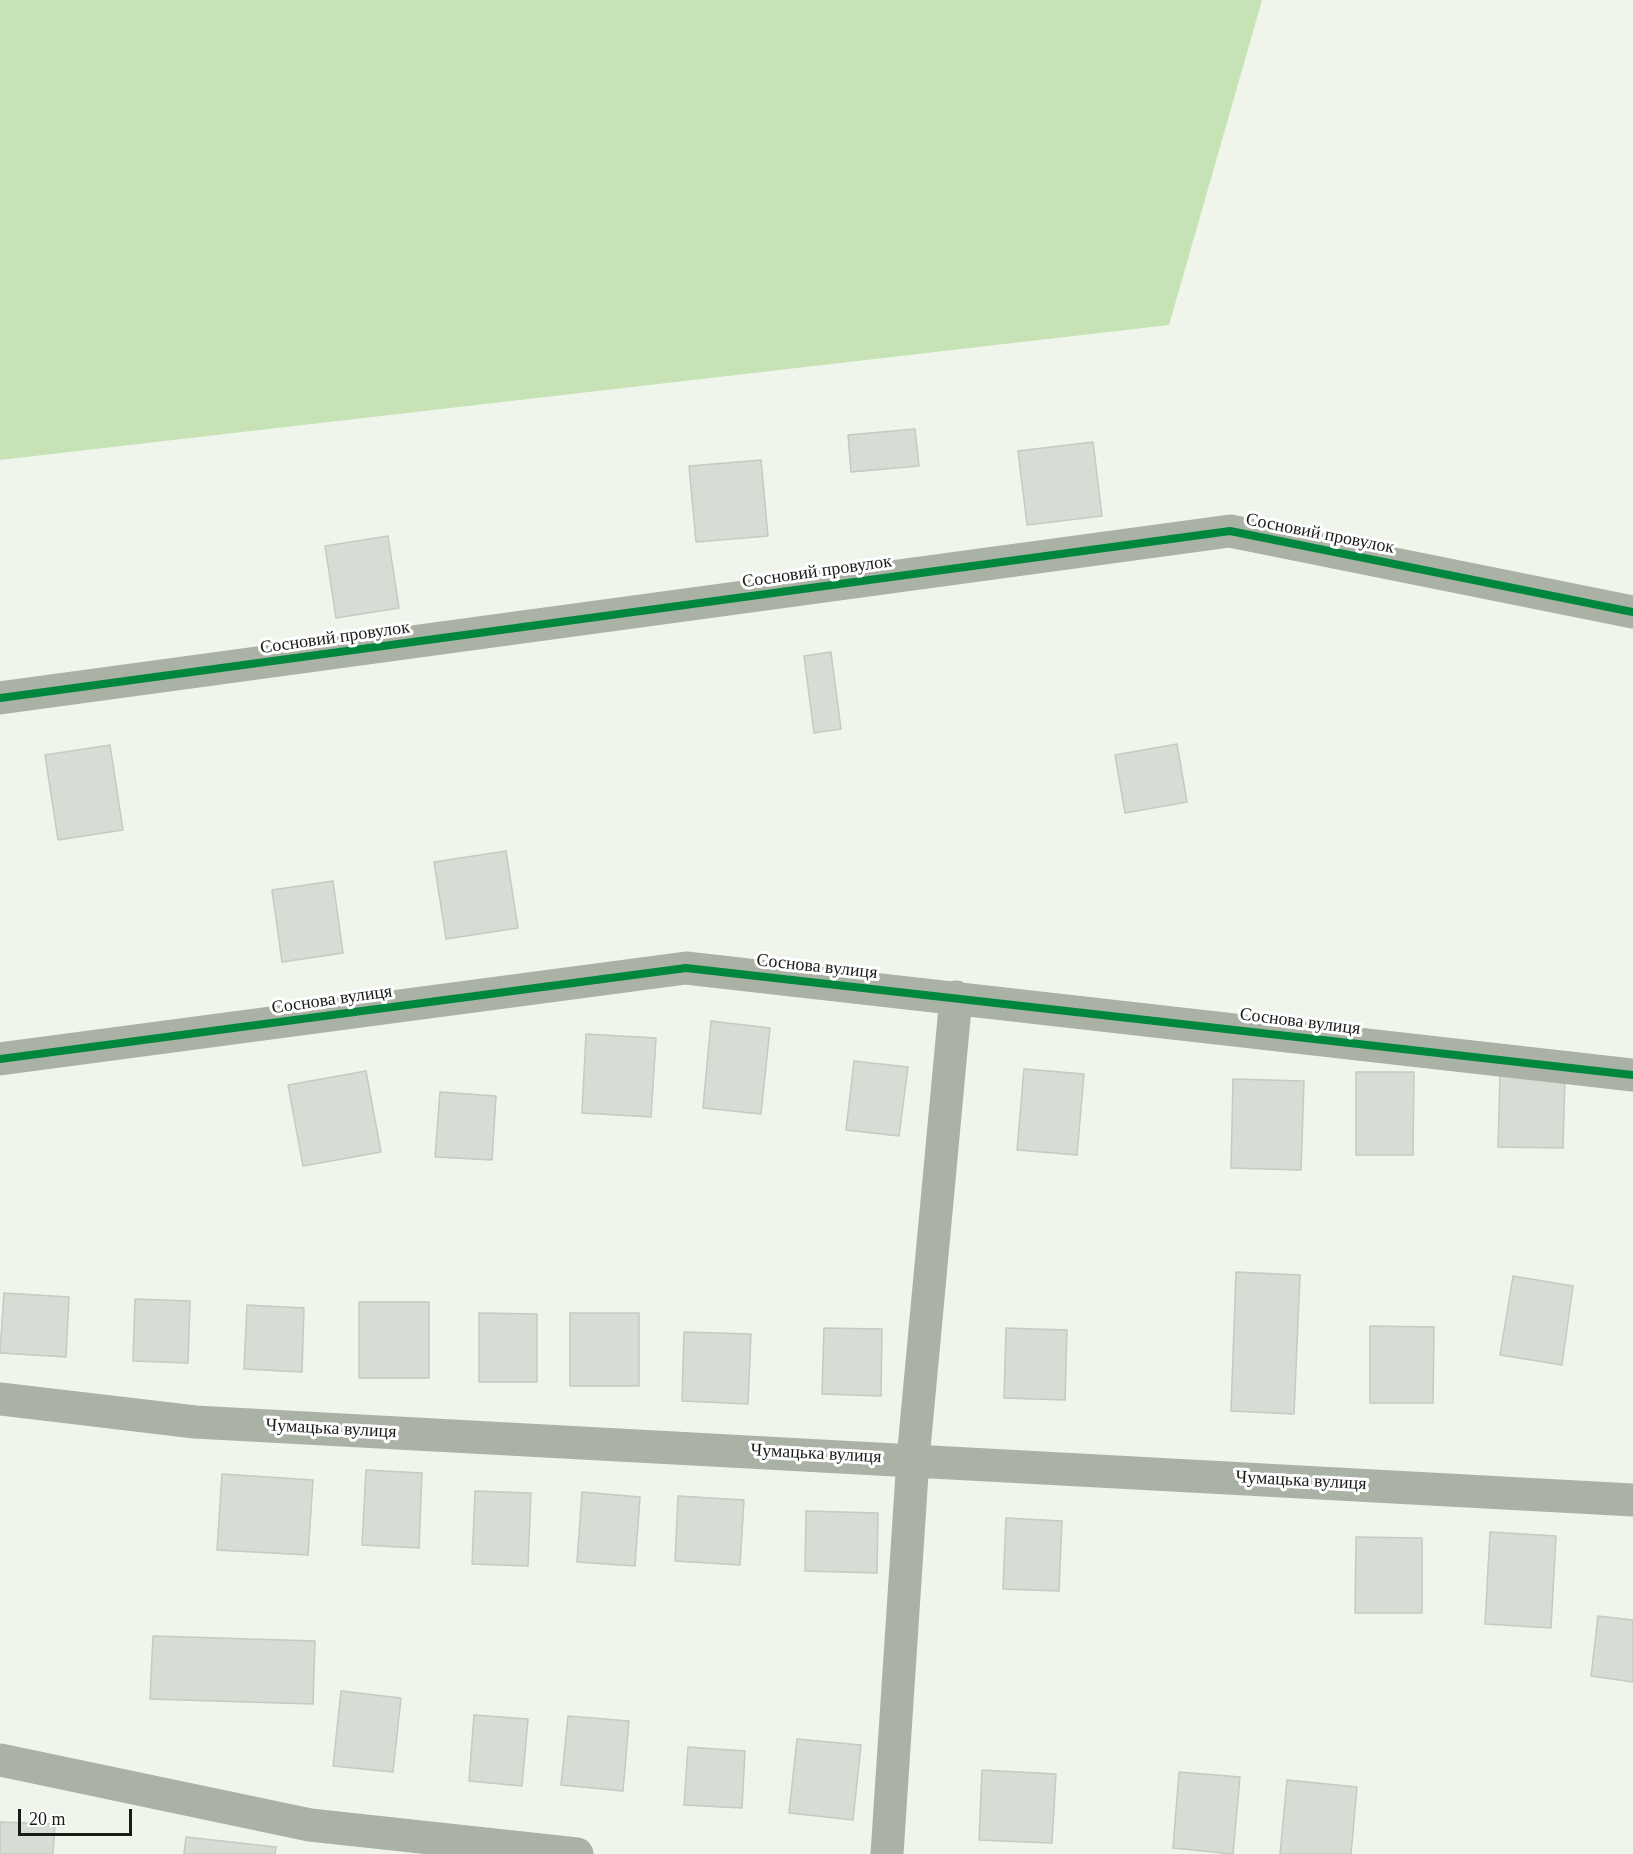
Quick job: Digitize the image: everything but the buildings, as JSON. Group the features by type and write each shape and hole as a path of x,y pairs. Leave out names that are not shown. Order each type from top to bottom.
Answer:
{"street":[{"name":"Сосновий провулок","path":"0,698 1230,531 1633,612"},
{"name":"Соснова вулиця","path":"0,1059 686,968 1633,1076"},
{"path":"887,1854 913,1459 956,997"},
{"name":"Чумацька вулиця","path":"0,1398 195,1422 913,1459 1633,1500"},
{"path":"0,1760 310,1825 577,1854"}],"green space":[{"path":"0,0 1262,0 1169,325 0,460"}],"cycle path":[{"path":"0,698 1230,531 1633,612"},
{"path":"0,1059 686,968 1633,1075"}]}
